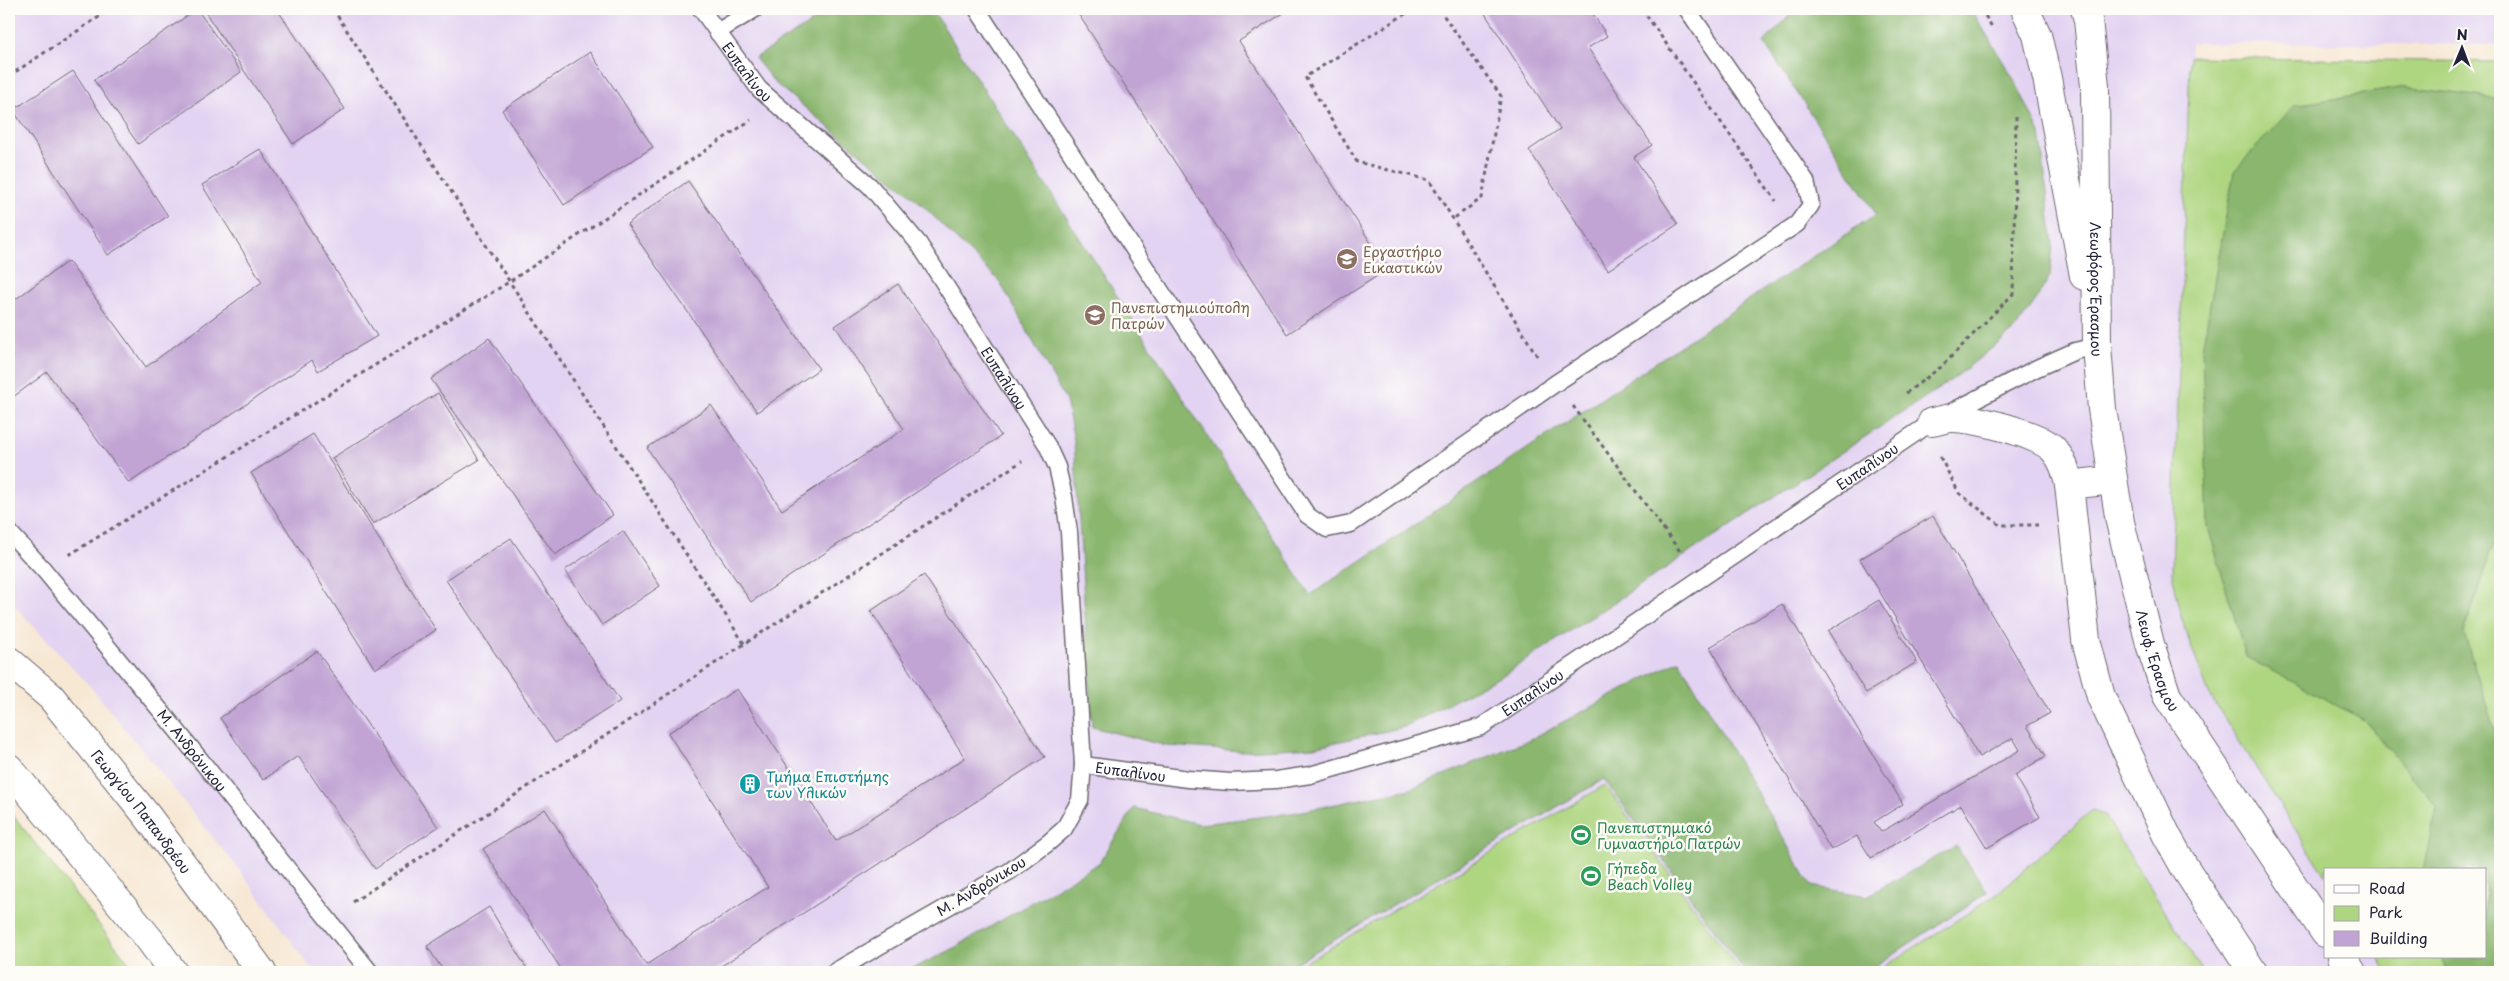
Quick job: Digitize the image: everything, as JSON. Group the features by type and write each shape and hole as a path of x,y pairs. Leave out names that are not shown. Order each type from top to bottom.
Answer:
{"street":[{"name":"Λεωφόρος Έρασμου","path":"2025,9 2037,35 2047,78 2097,346"},
{"name":"Λεωφόρος Έρασμου","path":"2085,9 2088,20 2095,86 2097,346"},
{"name":"Λεωφ. Έρασμου","path":"2097,346 2102,409 2113,480 2130,564 2150,644 2168,696 2324,931"},
{"path":"1932,422 1952,418 2005,427 2030,436 2053,448 2064,464 2069,485 2086,640 2101,697 2167,836 2185,868 2253,972"},
{"path":"2069,485 2113,480"},
{"name":"Γεωργίου Παπανδρέου","path":"9,661 51,697 148,817 262,972"},
{"path":"9,768 150,940 172,972"},
{"path":"2343,958 2352,972"}],"lane":[{"name":"Ευπαλίνου","path":"701,9 758,89 870,186 919,244 1047,445 1057,467 1069,532 1083,764 1231,782 1276,780 1310,775 1481,727 1932,422 2075,351 2097,346"},
{"path":"717,32 755,9"},
{"path":"977,9 1307,516 1327,529 1351,524 1556,384 1797,224 1811,205 1806,181 1687,9"},
{"name":"Μ. Ανδρόνικου","path":"9,532 44,570 175,728 370,972"},
{"name":"Μ. Ανδρόνικου","path":"834,972 1010,871 1048,843 1064,829 1080,800 1083,784 1083,764"}],"path":[{"path":"9,76 111,9"},
{"path":"333,9 745,645"},
{"path":"1413,9 1305,76 1357,162 1429,180 1540,361 1548,355"},
{"path":"1439,9 1501,96 1482,198 1453,219"},
{"path":"1642,9 1778,204"},
{"path":"1981,9 1996,34"},
{"path":"44,570 509,282 775,105"},
{"path":"1906,393 1941,367 2013,294 2016,108"},
{"path":"1556,384 1700,578"},
{"path":"328,919 1047,445"},
{"path":"1938,454 1959,493 2000,525 2073,525"}],"shaded area":[{"name":"Πανεπιστημιούπολη Πατρών","path":"9,9 2500,9 2500,45 2191,43 2172,573 2185,631 2209,694 2324,874 2324,958 2379,958 2387,972 314,972 237,867 90,686 9,600"}],"green space":[{"path":"833,9 932,9 1310,595 1876,214 1764,42 1796,9 1971,9 2016,83 2040,133 2053,244 2050,276 2015,330 1953,379 1505,674 1404,727 1314,747 1243,751 1167,746 1092,727 1074,440 1066,401 1000,282 917,200 775,83 755,58"},
{"path":"2190,57 2500,62 2500,972 2387,972 2379,958 2486,958 2486,868 2324,868 2324,874 2209,694 2185,630 2172,573"},
{"path":"2405,87 2500,99 2500,544 2491,550 2464,633 2500,748 2500,972 2447,972 2441,958 2486,958 2486,868 2423,868 2437,806 2364,720 2246,657 2208,527 2202,350 2234,171 2295,105"},
{"path":"1679,660 1811,886 1867,896 1956,846 1988,892 1866,972 1745,972 1604,779 1281,972 905,972 949,951 1099,863 1134,808 1200,824 1292,813 1410,789 1531,739"},
{"name":"Πανεπιστημιακό Γυμναστήριο Πατρών","path":"1605,785 1741,972 1289,972"},
{"path":"2092,810 2105,816 2203,972 1876,972 1993,897"},
{"path":"9,811 16,819 136,972 9,972"}],"building":[{"path":"197,9 241,72 138,144 94,80"},
{"path":"203,9 277,9 345,109 293,144"},
{"path":"1075,9 1290,9 1239,41 1388,269 1287,334"},
{"path":"1482,9 1590,9 1607,36 1588,48 1652,145 1634,157 1678,224 1608,270 1529,150 1560,129"},
{"path":"590,52 653,147 564,205 502,110"},
{"path":"73,71 168,216 108,255 13,110"},
{"path":"260,149 377,336 318,371 312,360 129,483 47,372 9,400 9,304 68,261 146,367 262,282 202,185"},
{"path":"688,181 819,369 757,412 627,224"},
{"path":"898,284 1001,436 751,602 647,448 711,405 782,510 904,429 835,326"},
{"path":"489,338 613,515 555,555 431,379"},
{"path":"438,393 479,460 373,524 332,458"},
{"path":"313,434 436,630 375,669 251,473"},
{"path":"1933,516 2050,713 2027,726 2046,756 2015,775 2040,817 1987,848 1961,805 1871,858 1857,836 1831,850 1710,647 1782,604 1903,804 1874,822 1881,832 2020,750 2013,738 1979,757 1860,559"},
{"path":"623,531 660,586 602,625 565,570"},
{"path":"511,538 620,701 555,743 446,580"},
{"name":"Τμήμα Επιστήμης των Υλικών","path":"924,575 1045,757 712,972 563,972 483,849 545,809 646,965 768,887 668,733 737,689 836,841 965,758 871,611"},
{"path":"1879,600 1917,662 1866,693 1828,631"},
{"path":"317,651 438,827 375,869 298,756 263,780 220,718"},
{"path":"489,907 529,972 444,972 427,946"}],"place":[{"name":"Εργαστήριο Εικαστικών","path":"1347,259"},
{"name":"Πανεπιστημιούπολη Πατρών","path":"1095,315"},
{"name":"Τμήμα Επιστήμης των Υλικών","path":"750,784"},
{"name":"Πανεπιστημιακό Γυμναστήριο Πατρών","path":"1581,835"},
{"name":"Γήπεδα Beach Volley","path":"1591,876"}]}
